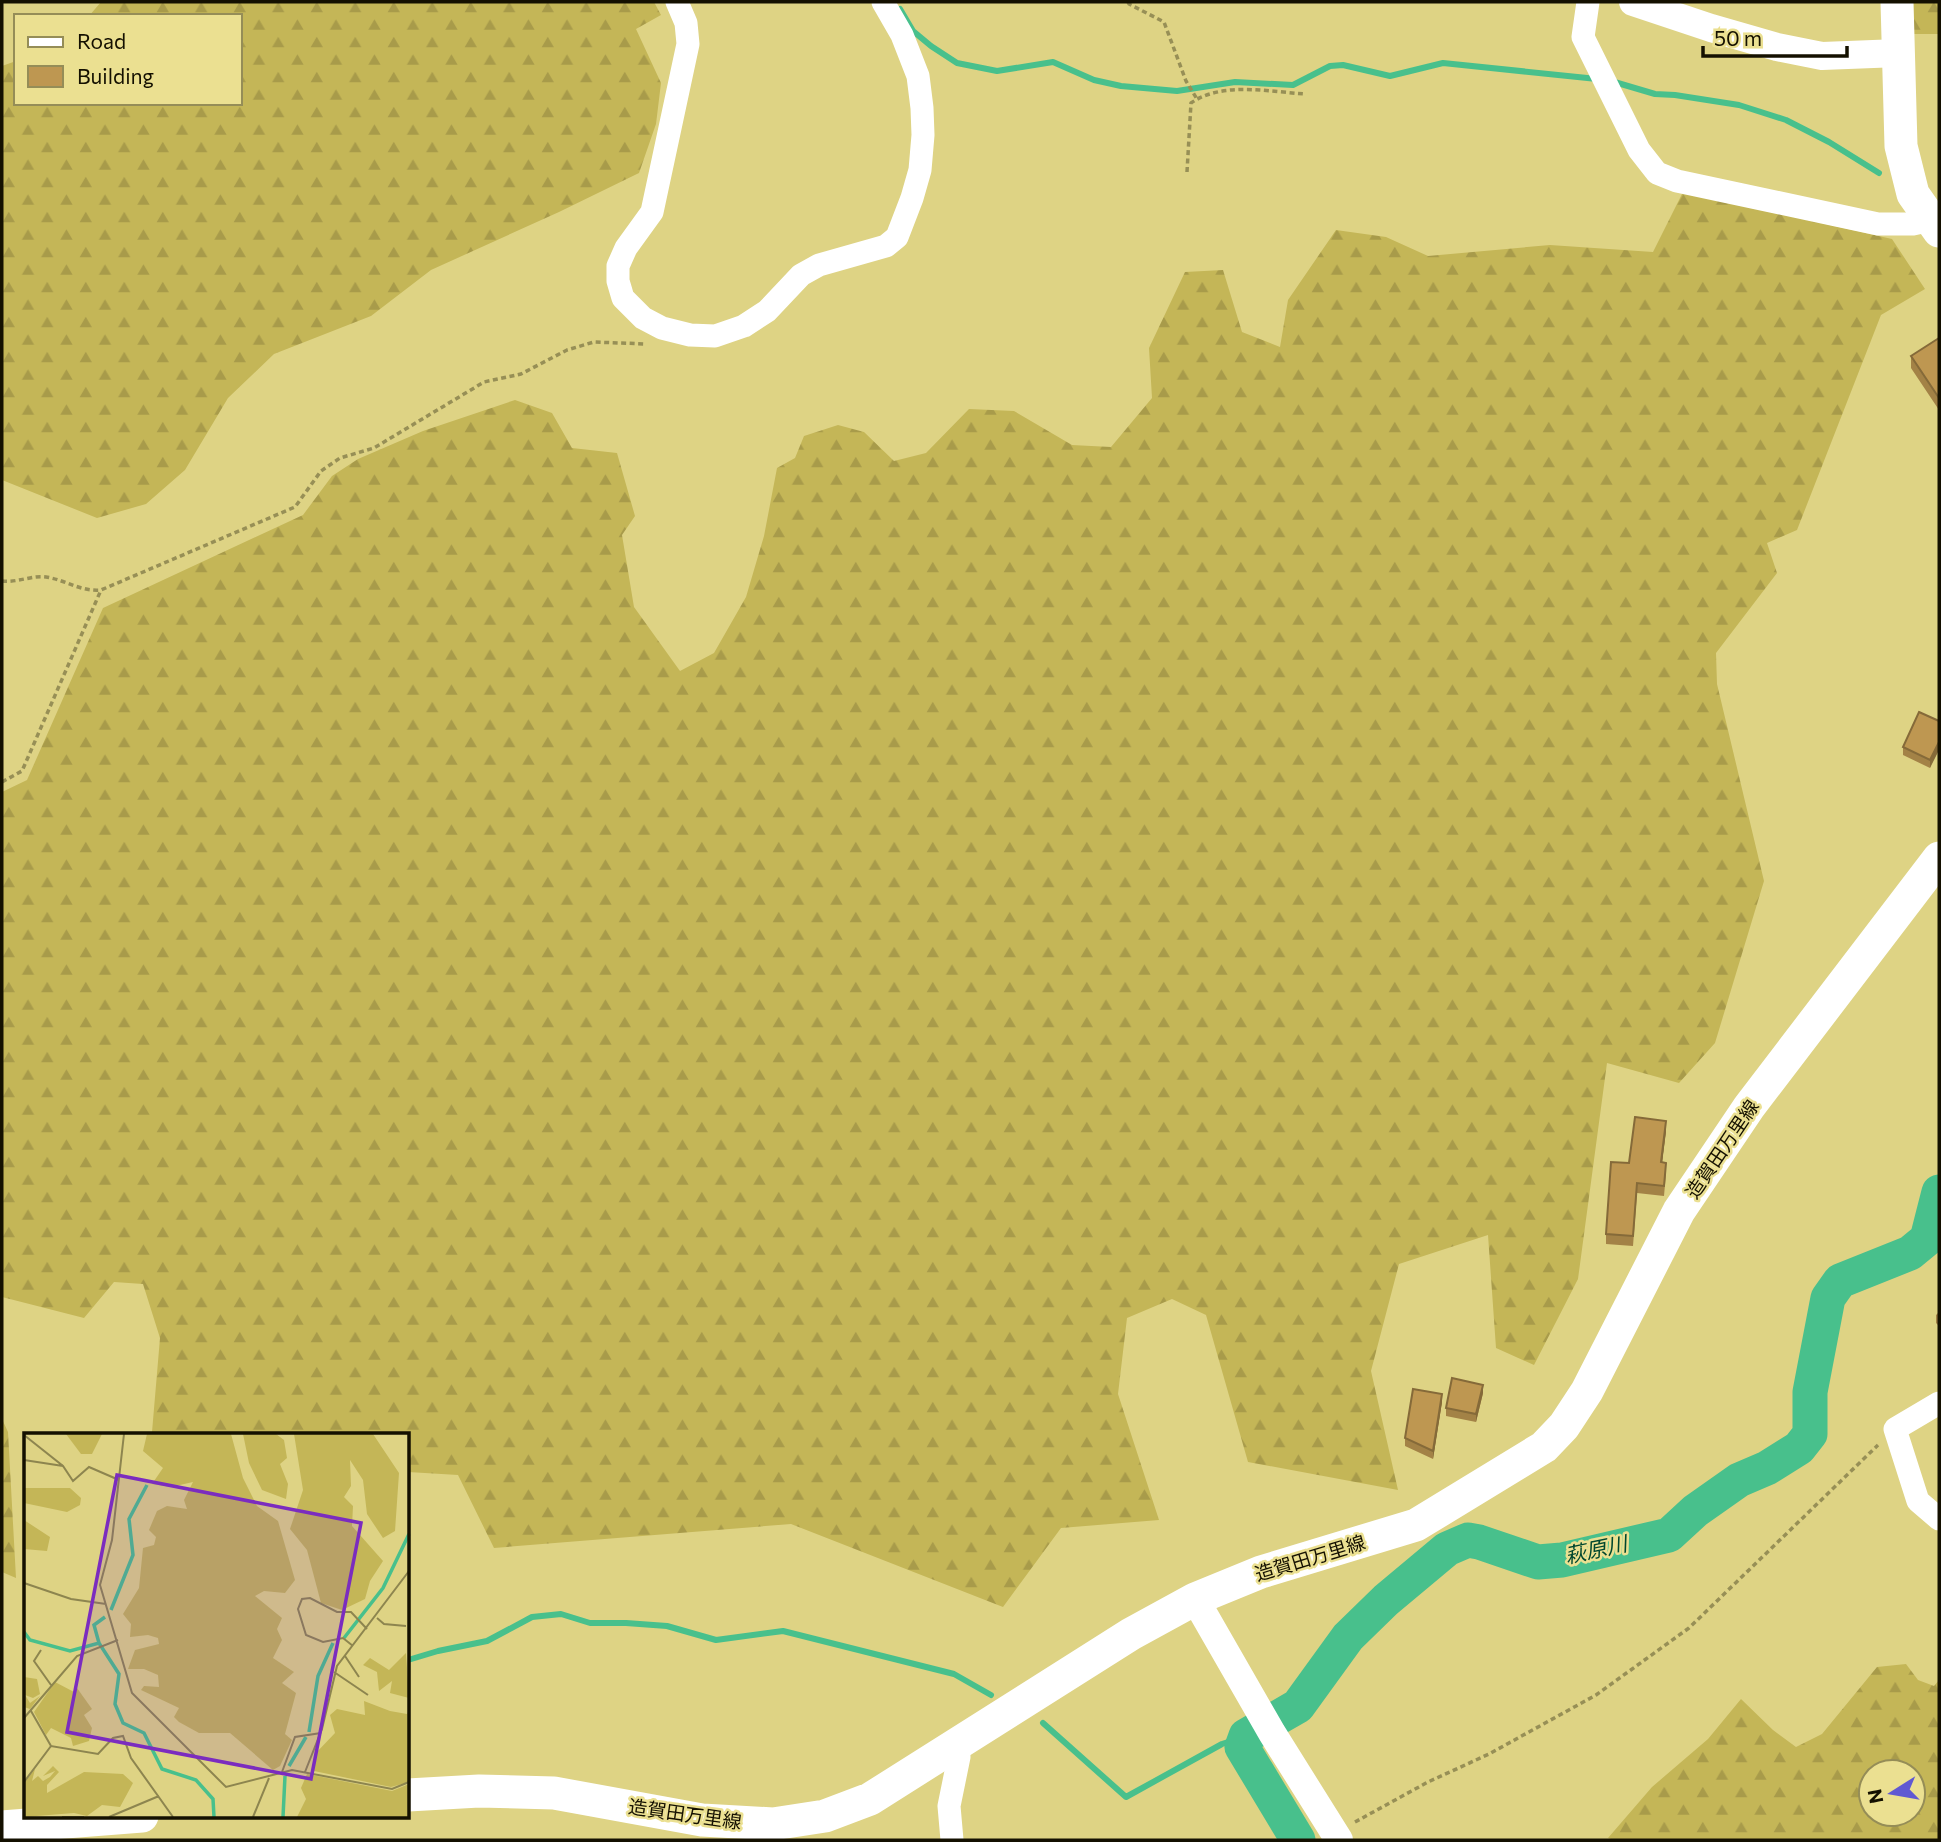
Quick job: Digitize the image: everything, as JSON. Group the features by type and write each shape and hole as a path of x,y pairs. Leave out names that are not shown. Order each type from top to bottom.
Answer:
{"main road":[{"path":"1897,2 1901,146 1913,194 1935,225"},
{"name":"造賀田万里線","path":"410,1795 479,1791 554,1793 702,1820 773,1824 825,1816 870,1799 1131,1634 1195,1599 1261,1572 1416,1525 1544,1447 1564,1426 1587,1391 1679,1211 1749,1107 1939,858"},
{"path":"21,1830 125,1818"}],"street":[{"path":"677,2 686,23 688,44 652,212 626,248 618,266 618,281 623,298 643,318 662,328 690,335 715,336 744,326 767,311 801,275 819,265 886,246 897,237 920,170 922,108 918,76 902,35 883,2"},
{"path":"1588,2 1583,37 1639,150 1657,173 1677,181 1878,224 1935,225"},
{"path":"1633,2 1777,47 1822,56 1899,53"},
{"path":"1939,1403 1895,1429 1918,1501 1939,1519"},
{"path":"1195,1599 1337,1838"},
{"path":"952,1840 949,1807 959,1757 954,1746"}],"path":[{"path":"1128,2 1164,22 1186,81 1197,99"},
{"path":"1187,172 1191,103 1197,99 1234,90 1306,94"},
{"path":"2,581 12,582 45,576 89,591 100,590 295,507 321,471 340,458 374,448 484,382 521,374 567,350 594,342 659,344 662,328"},
{"path":"2,782 22,771 100,590"},
{"path":"1337,1838 1373,1811 1489,1754 1607,1688 1689,1628 1895,1429"}],"green space":[{"path":"101,2 654,2 661,15 636,29 661,83 656,124 639,173 431,270 371,316 274,354 228,398 185,470 146,504 97,518 2,480 2,66 14,62 14,105 242,105 242,14 91,14"},
{"path":"1908,2 1939,2 1939,34 1908,34"},
{"path":"1683,192 1892,239 1925,289 1881,315 1797,530 1767,543 1777,573 1716,653 1717,684 1764,881 1715,1043 1679,1083 1607,1063 1578,1279 1534,1365 1496,1348 1488,1235 1399,1264 1371,1371 1398,1490 1248,1462 1206,1315 1172,1299 1127,1318 1118,1394 1159,1520 1061,1528 1003,1607 791,1524 494,1548 458,1475 410,1472 410,1433 152,1433 160,1338 143,1284 114,1282 84,1318 2,1297 2,792 27,780 103,608 303,515 332,476 358,459 423,431 515,400 552,413 572,448 617,453 635,516 622,535 634,607 680,671 714,653 746,597 764,536 777,468 795,458 804,436 838,425 864,432 894,461 926,453 969,409 1014,411 1072,445 1111,447 1152,398 1149,348 1185,272 1223,270 1242,332 1280,347 1288,300 1336,230 1386,237 1428,256 1550,245 1653,252"},
{"path":"2,1419 8,1432 16,1578 2,1572"},
{"path":"1906,1664 1918,1680 1934,1686 1939,1680 1939,1840 1608,1838 1652,1787 1708,1739 1741,1699 1773,1730 1796,1747 1822,1734 1877,1667"}],"building":[{"path":"1939,338 1939,398 1911,356"},
{"path":"1919,712 1939,721 1939,742 1930,760 1903,747"},
{"path":"1635,1117 1666,1121 1661,1162 1666,1163 1664,1186 1637,1183 1633,1236 1606,1234 1611,1162 1629,1163"},
{"path":"1452,1378 1483,1385 1476,1414 1446,1408"},
{"path":"1413,1389 1442,1394 1433,1451 1405,1438"}],"waterway":[{"path":"900,9 913,31 957,63 997,71 1053,62 1094,80 1121,86 1177,91 1235,82 1293,85 1330,66 1343,65 1390,76 1443,63 1597,79"},
{"path":"1611,81 1655,94 1739,105 1786,120 1829,142 1879,173"},
{"name":"萩原川","path":"1298,1840 1242,1747 1246,1736 1298,1706 1348,1637 1386,1600 1447,1549 1468,1540 1538,1562 1562,1560 1669,1535 1695,1511 1739,1480 1767,1468 1799,1448 1810,1434 1810,1392 1828,1298 1840,1281 1910,1253 1927,1239 1939,1192"},
{"path":"410,1659 487,1641 532,1617 561,1614 590,1623 667,1626 716,1640 783,1631 954,1674 991,1695"},
{"path":"1043,1723 1126,1797 1222,1744 1246,1736"}]}
